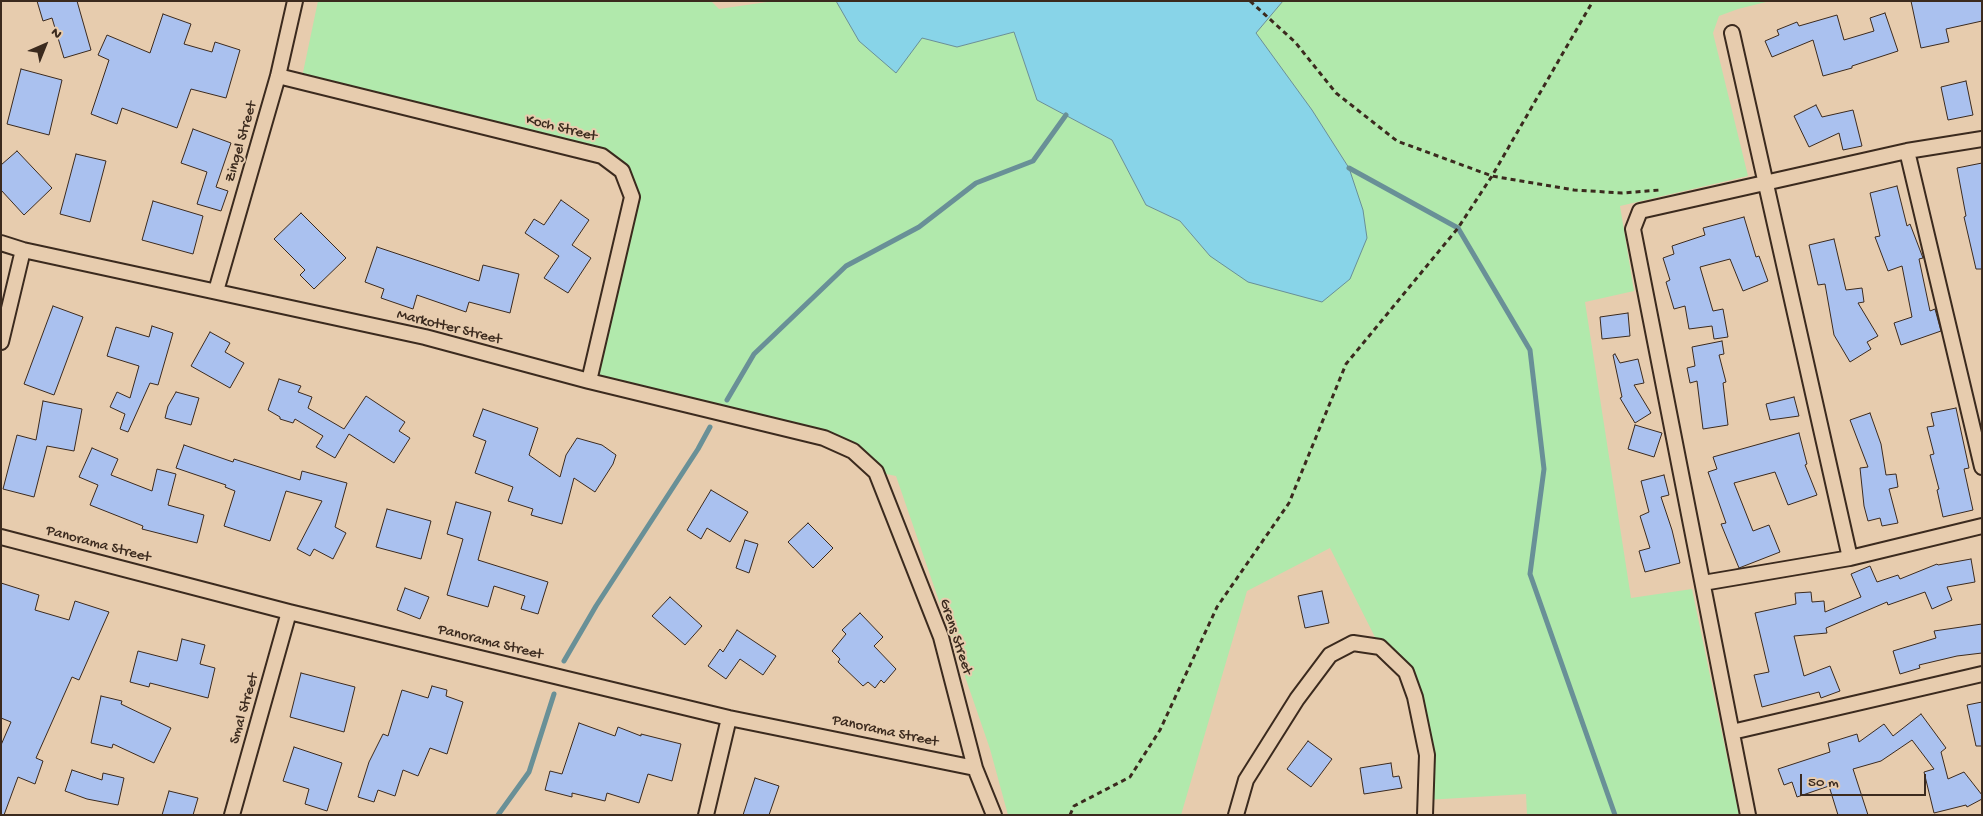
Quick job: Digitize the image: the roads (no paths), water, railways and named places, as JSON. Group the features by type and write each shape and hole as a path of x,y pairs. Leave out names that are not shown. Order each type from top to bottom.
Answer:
{"street":[{"name":"Zingel Street","path":"216,291 278,76 295,1"},
{"path":"1732,34 1850,558"},
{"name":"Koch Street","path":"278,76 602,156 622,171 632,197 589,381"},
{"path":"1748,815 1633,229 1640,211 1907,151 1982,139"},
{"path":"1907,151 1982,467"},
{"name":"Markotter Street","path":"1,244 425,337 589,381 824,438 853,451 876,472"},
{"path":"1,342 23,250"},
{"name":"Grens Street","path":"876,472 940,637 974,768 994,815"},
{"path":"1703,583 1850,558 1982,526"},
{"name":"Panorama Street","path":"1,537 289,612 729,718 974,768"},
{"name":"Smal Street","path":"232,815 289,612"},
{"path":"1236,815 1246,780 1297,699 1330,655 1354,643 1380,647 1406,672 1415,697 1427,755 1425,815"},
{"path":"1732,732 1982,674"},
{"path":"706,815 729,718"}],"water":[{"path":"836,1 1283,1 1256,33 1312,110 1349,168 1363,210 1367,238 1350,279 1322,302 1248,282 1210,256 1180,221 1146,205 1112,140 1037,100 1014,32 957,47 922,38 896,73 859,41"}],"waterway":[{"path":"727,400 754,354 846,266 919,227 976,183 1033,161 1066,115"},
{"path":"1349,168 1458,228 1530,350 1544,469 1530,574 1615,815"},
{"path":"564,661 596,606 698,449 710,427"},
{"path":"498,815 529,772 554,694"}]}
